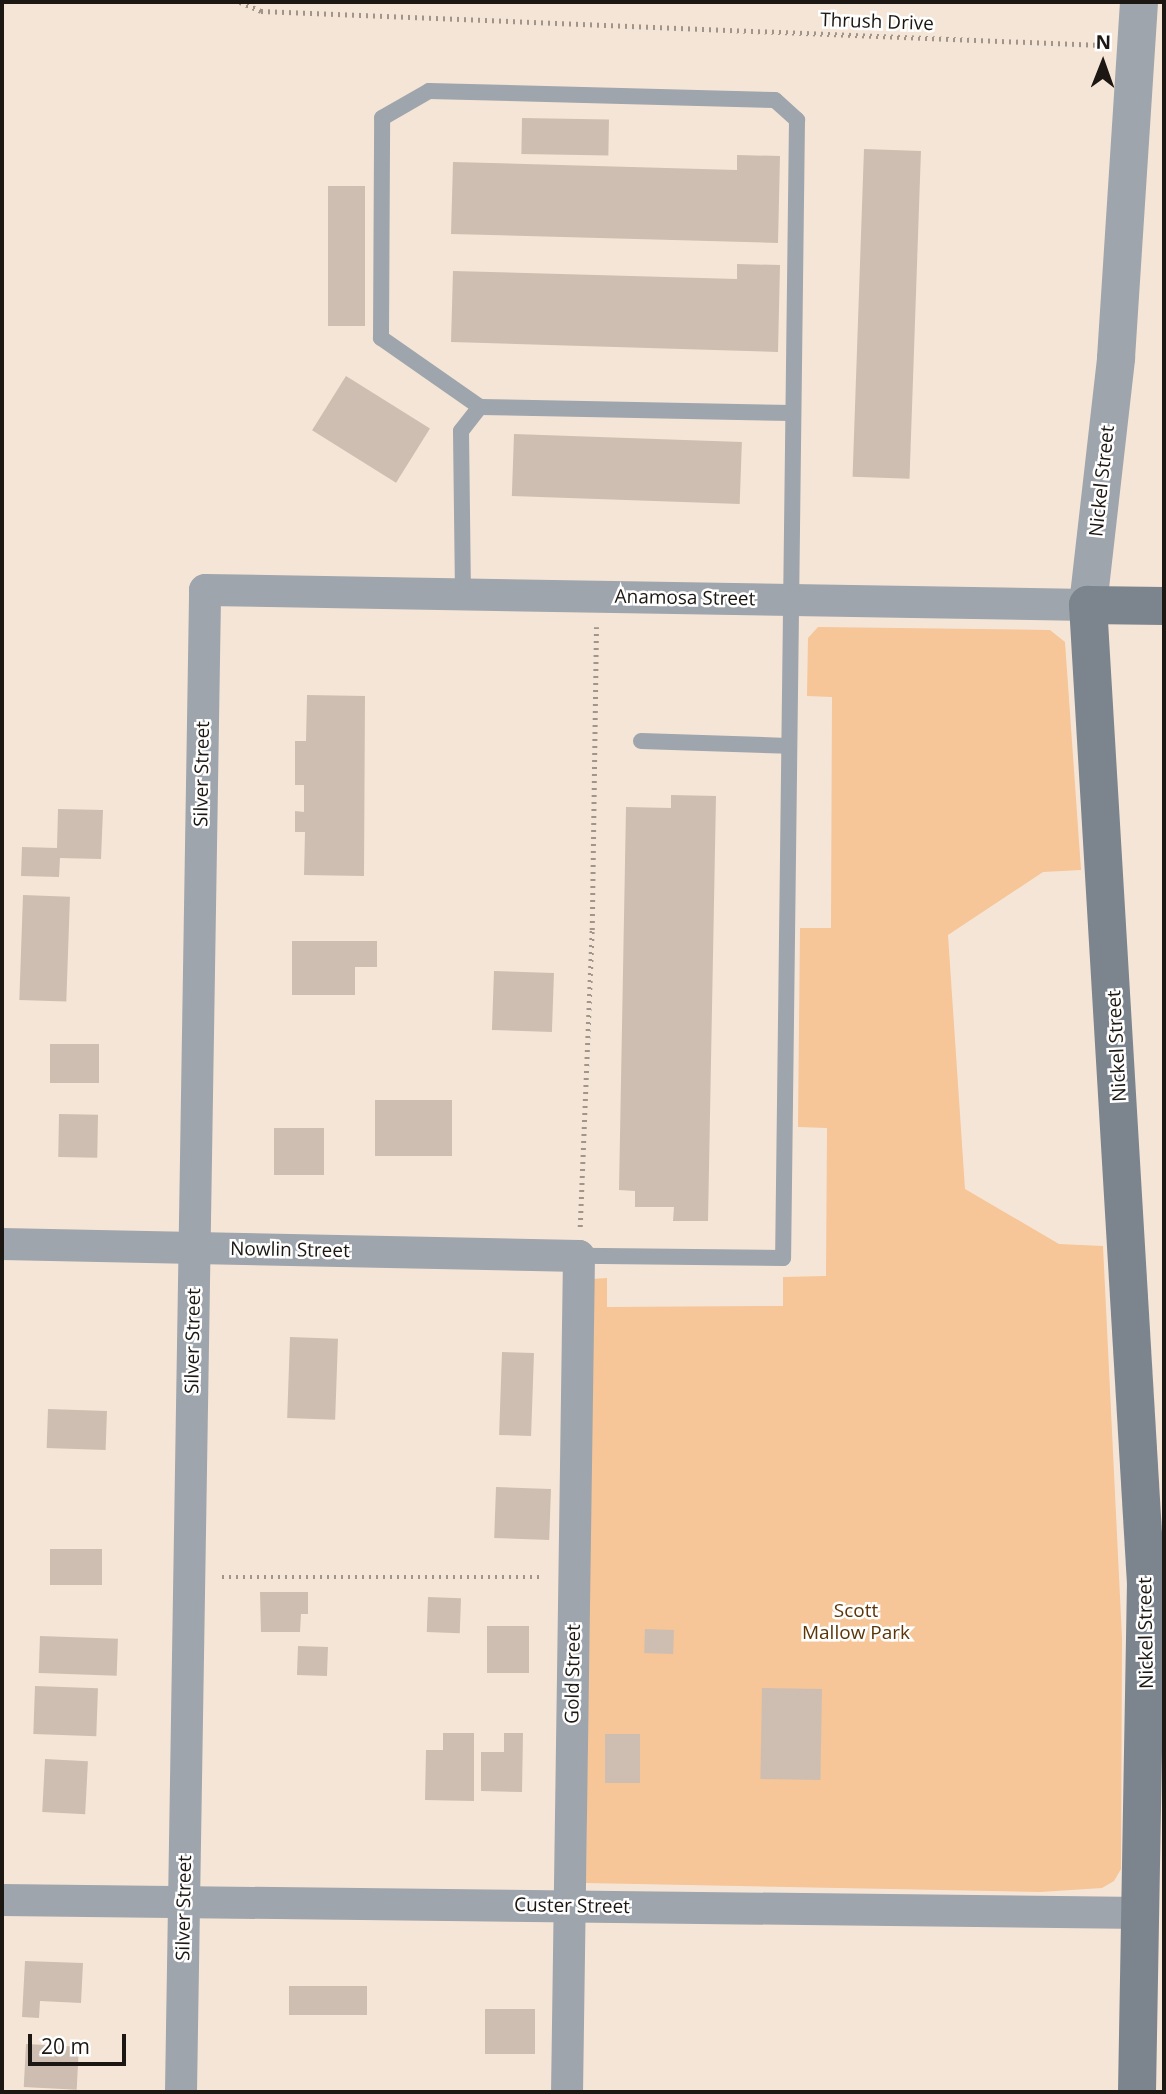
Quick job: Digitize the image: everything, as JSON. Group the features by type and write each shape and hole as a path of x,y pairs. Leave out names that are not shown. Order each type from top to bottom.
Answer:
{"main road":[{"name":"Anamosa Street","path":"1088,605 1164,606"},
{"name":"Nickel Street","path":"1088,605 1146,1584 1137,2092"}],"street":[{"name":"Nickel Street","path":"1088,605 1116,358 1139,2"},
{"name":"Anamosa Street","path":"205,590 1088,605"},
{"name":"Silver Street","path":"181,2092 205,590"},
{"name":"Nowlin Street","path":"2,1244 579,1256"},
{"name":"Gold Street","path":"567,2092 579,1256"},
{"name":"Custer Street","path":"2,1900 1142,1913"}],"lane":[{"path":"579,1256 783,1258 797,120 775,100 429,91 382,118 381,338 480,407 792,414"},
{"path":"463,595 461,430 480,407"},
{"path":"641,741 788,746"}],"path":[{"name":"Thrush Drive","path":"240,2 261,11 1137,47"},
{"path":"579,1256 592,930 596,597"},
{"path":"189,1577 574,1577"}],"green space":[{"name":"Scott Mallow Park","path":"818,627 1050,630 1065,642 1081,870 1043,872 948,935 965,1189 1059,1244 1103,1246 1122,1638 1121,1869 1114,1881 1102,1888 1040,1892 586,1883 592,1279 607,1278 607,1307 783,1306 783,1277 826,1276 827,1128 798,1127 800,928 831,928 832,697 807,696 808,638"}],"building":[{"path":"522,118 609,120 608,156 521,154"},
{"path":"864,149 921,151 910,479 853,477"},
{"path":"737,155 780,156 778,243 451,234 453,162 737,170"},
{"path":"328,186 365,186 365,326 328,326"},
{"path":"737,264 780,265 778,352 451,342 453,271 737,279"},
{"path":"346,376 430,428 396,483 312,430"},
{"path":"514,434 742,442 740,504 512,496"},
{"path":"307,695 365,696 364,876 304,875 305,832 295,832 295,811 304,812 304,785 295,785 295,741 306,741"},
{"path":"671,795 716,796 708,1221 673,1221 674,1207 635,1207 635,1191 619,1190 626,807 671,808"},
{"path":"58,809 103,810 101,859 60,858 59,877 21,876 22,847 57,848"},
{"path":"23,895 70,897 66,1002 19,1000"},
{"path":"292,941 377,941 377,967 355,967 355,995 292,995"},
{"path":"494,971 554,973 552,1032 492,1030"},
{"path":"50,1044 99,1044 99,1083 50,1083"},
{"path":"375,1100 452,1100 452,1156 375,1156"},
{"path":"59,1114 98,1115 97,1158 58,1157"},
{"path":"274,1128 324,1128 324,1175 274,1175"},
{"path":"290,1337 338,1339 335,1420 287,1418"},
{"path":"502,1352 534,1353 531,1436 499,1435"},
{"path":"48,1409 107,1411 106,1450 47,1448"},
{"path":"496,1487 551,1489 549,1540 494,1538"},
{"path":"50,1549 102,1549 102,1585 50,1585"},
{"path":"260,1592 308,1592 308,1614 301,1614 300,1632 261,1632"},
{"path":"428,1597 461,1598 460,1633 427,1632"},
{"path":"487,1626 529,1626 529,1673 487,1673"},
{"path":"645,1629 674,1630 673,1654 644,1653"},
{"path":"40,1636 118,1639 117,1676 39,1673"},
{"path":"298,1646 328,1647 327,1676 297,1675"},
{"path":"35,1686 98,1688 96,1736 33,1734"},
{"path":"762,1688 822,1689 820,1780 760,1779"},
{"path":"443,1733 474,1733 474,1801 425,1800 426,1750 443,1750"},
{"path":"504,1733 523,1733 522,1792 481,1791 481,1752 504,1752"},
{"path":"605,1734 640,1734 640,1783 605,1783"},
{"path":"45,1759 88,1761 85,1814 42,1812"},
{"path":"25,1961 83,1963 81,2003 40,2001 39,2018 22,2017"},
{"path":"289,1986 367,1986 367,2015 289,2015"},
{"path":"485,2009 535,2009 535,2054 485,2054"},
{"path":"26,2044 79,2047 77,2090 24,2087"}]}
